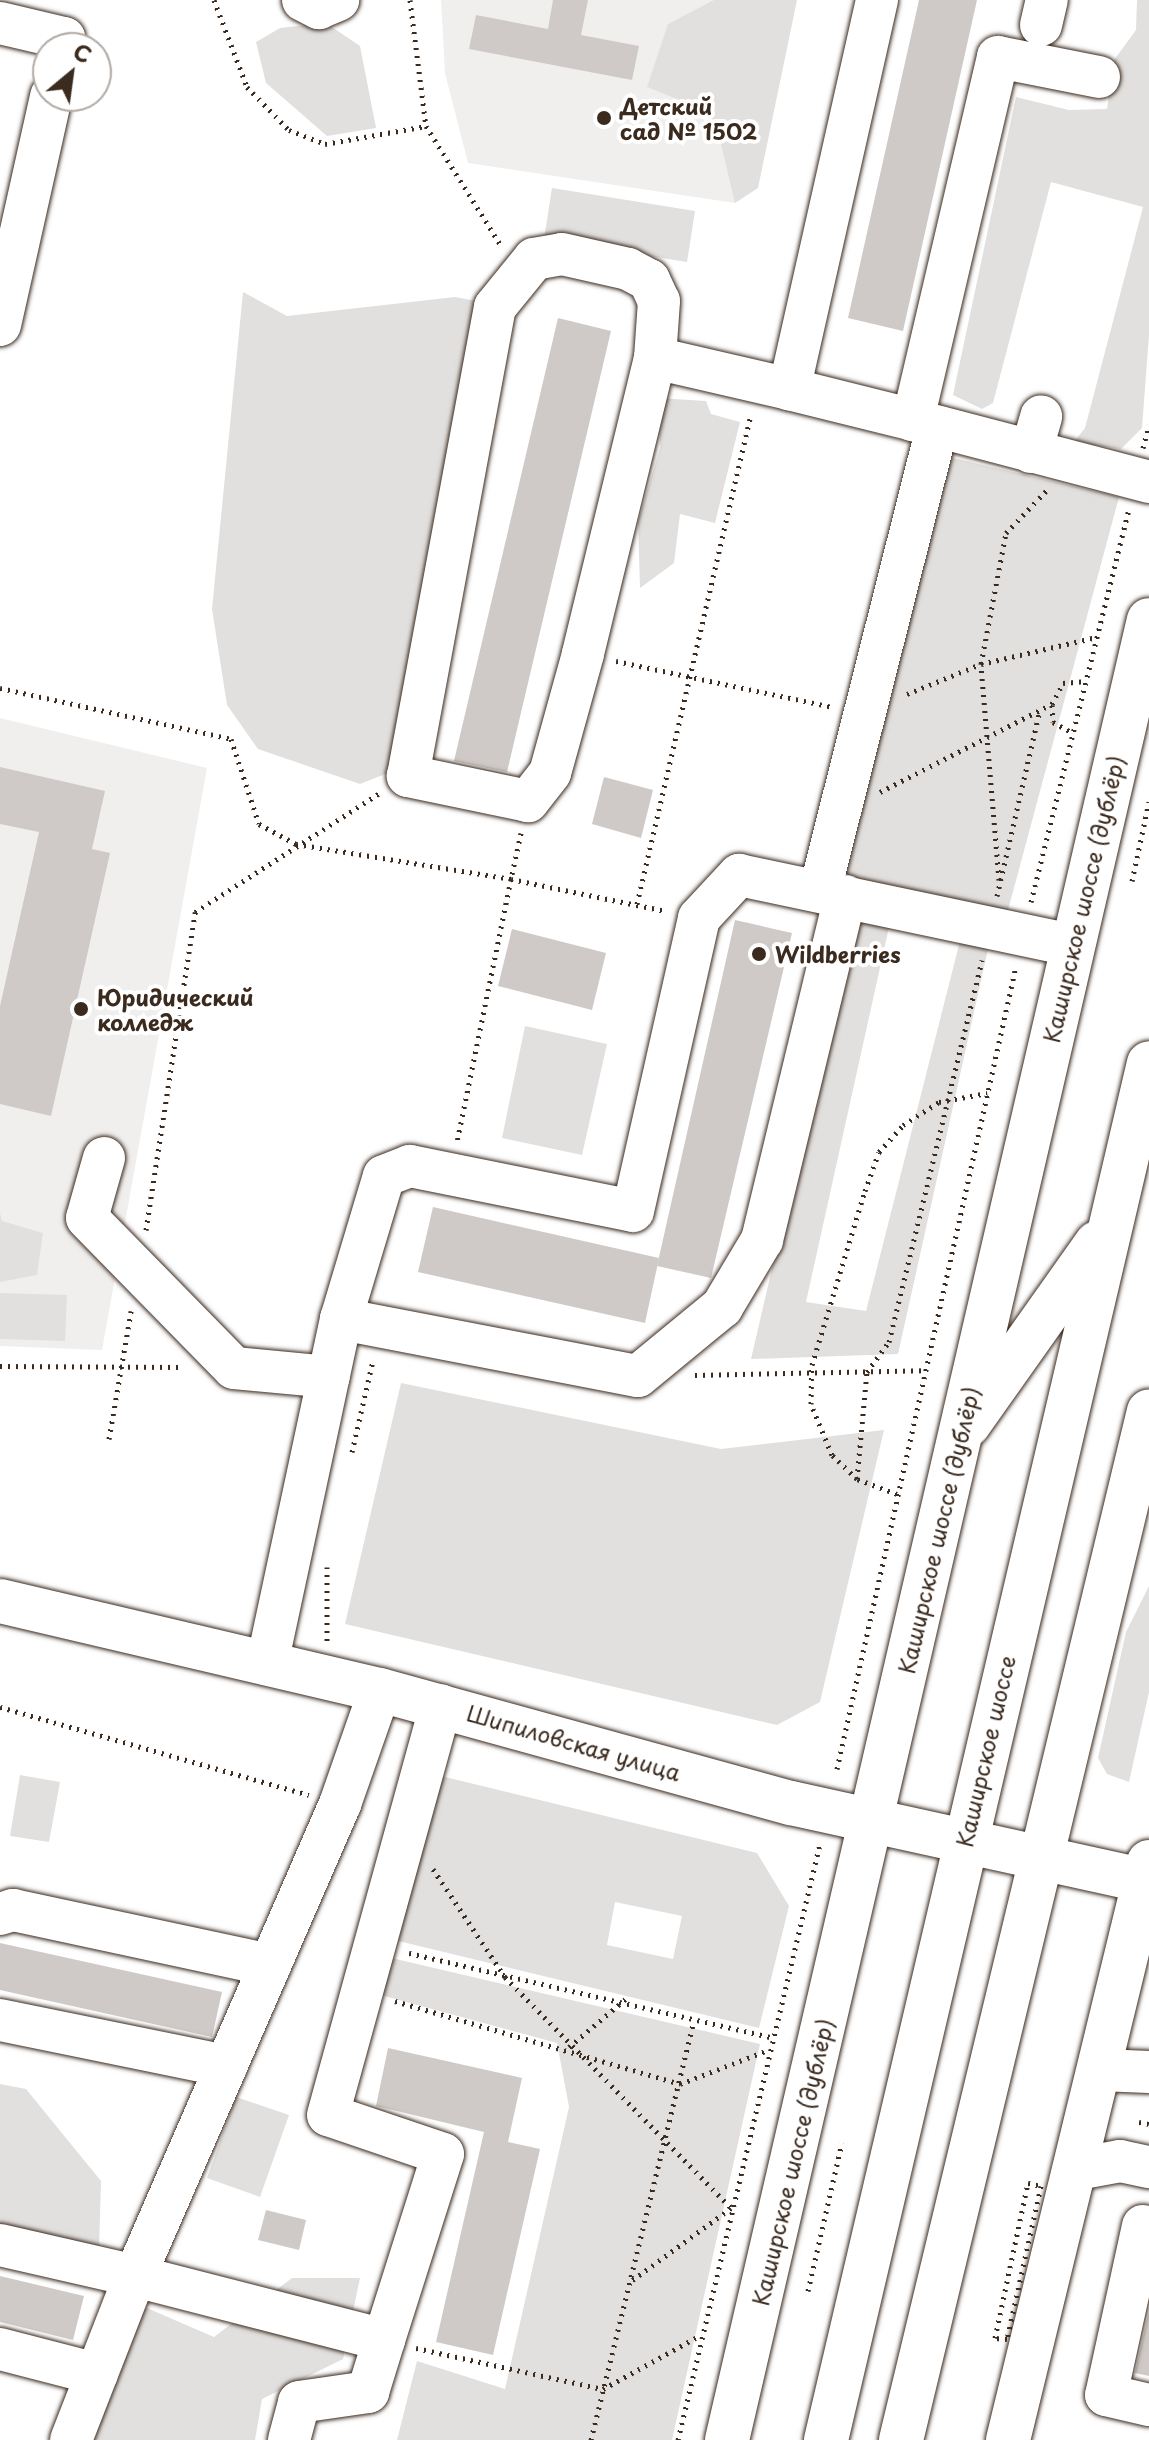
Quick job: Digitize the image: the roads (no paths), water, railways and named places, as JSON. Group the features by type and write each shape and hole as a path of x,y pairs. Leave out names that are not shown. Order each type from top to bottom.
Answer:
{"main road":[{"name":"Каширское шоссе (дублёр)","path":"727,2440 1149,620"},
{"name":"Каширское шоссе","path":"826,2440 963,1842 1149,1063"},
{"path":"959,1438 1111,1221"},
{"path":"901,2440 1149,1411"},
{"name":"Шипиловская улица","path":"0,1601 441,1705 872,1822 1043,1860 1147,1875"},
{"path":"1008,2440 1090,2117 1147,1875"}],"lane":[{"path":"303,0 319,8 338,0"},
{"path":"774,386 877,0"},
{"path":"0,23 38,32"},
{"path":"341,1319 382,1324 638,1376 722,1307 762,1240 832,893 835,816 925,424 998,57 1099,77"},
{"path":"0,325 5,281 47,112"},
{"path":"562,254 649,280 659,301 655,358 583,654 550,773 528,801 408,776 495,307 515,274 534,259 562,254"},
{"path":"655,358 925,424 1036,434 1072,463 1142,480"},
{"path":"267,1664 341,1319 384,1176 410,1166 633,1211 699,918 739,875 832,893 1008,917 1072,945"},
{"path":"104,1158 87,1218 234,1368 329,1377"},
{"path":"71,2440 135,2276 340,1804 380,1690"},
{"path":"289,2440 299,2402 368,2392 443,2154 328,2115 441,1705"},
{"path":"0,1914 13,1910 232,1939 270,1965"},
{"path":"0,2020 226,2066"},
{"path":"1101,2070 1149,2072"},
{"path":"1090,2117 1144,2136"},
{"path":"1077,2169 1120,2161 1149,2167"},
{"path":"1147,2221 1106,2395 1149,2405"},
{"path":"0,2245 384,2340"},
{"path":"0,2349 97,2374"}],"place":[{"name":"Детский сад № 1502","path":"604,118"},
{"name":"Wildberries","path":"759,954"},
{"name":"Юридический колледж","path":"81,1009"}]}
